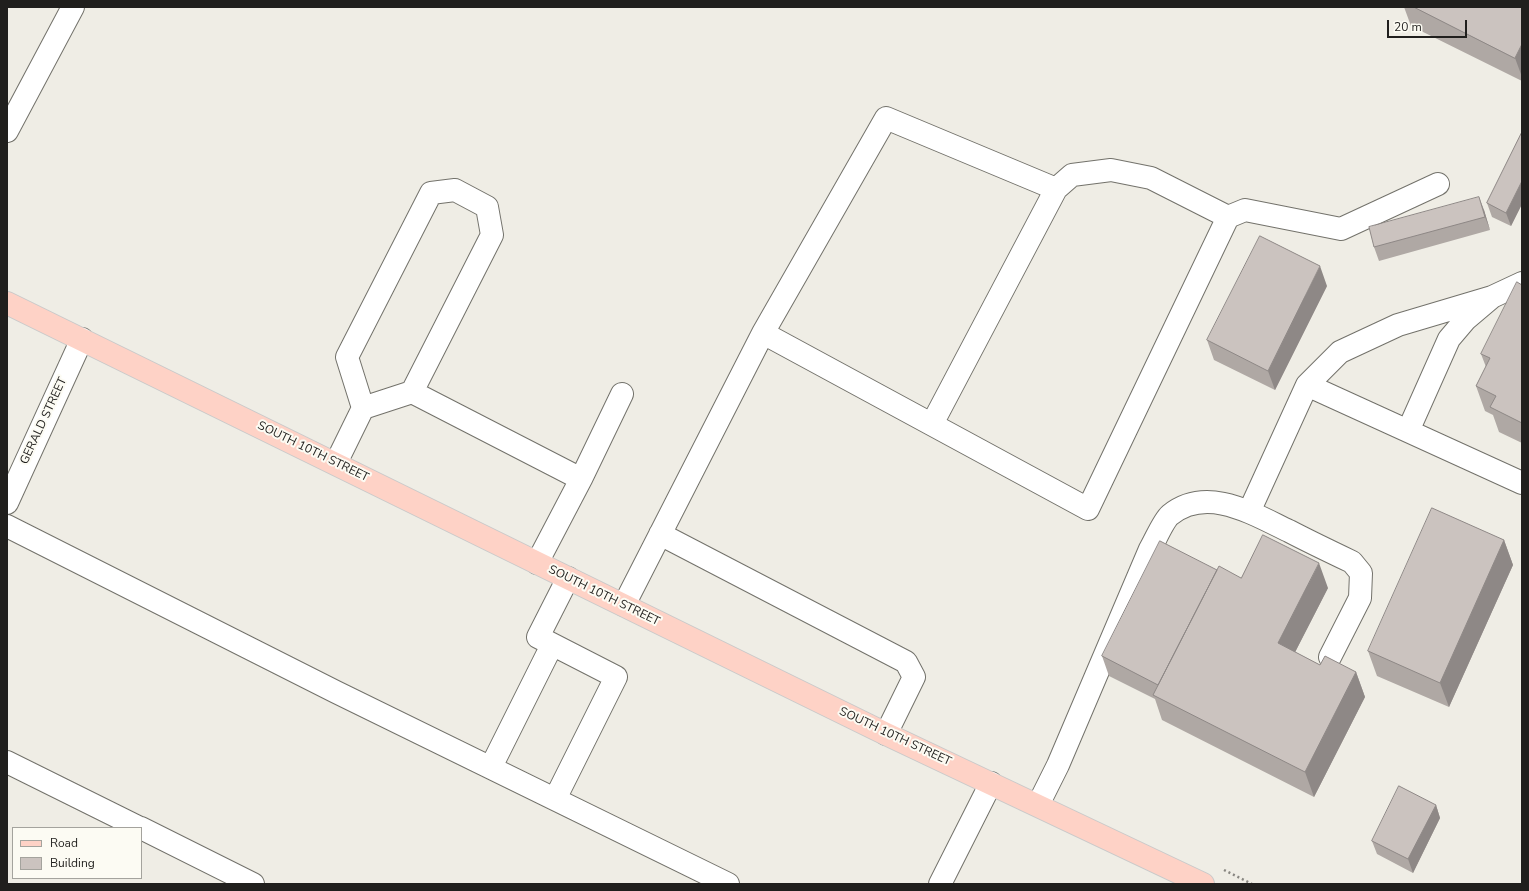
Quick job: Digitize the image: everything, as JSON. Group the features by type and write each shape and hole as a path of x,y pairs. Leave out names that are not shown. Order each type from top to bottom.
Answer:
{"main road":[{"name":"SOUTH 10TH STREET","path":"7,303 886,734 1203,884"}],"street":[{"path":"7,131 74,7"},
{"path":"624,605 763,333 886,118 1056,189"},
{"path":"932,424 1056,189 1072,175 1111,170 1151,178 1228,217"},
{"path":"763,333 1088,509 1228,217 1245,210 1341,229 1438,184"},
{"path":"336,463 362,408 347,357 431,193 455,190 487,207 492,235 412,392"},
{"path":"1249,512 1307,385 1340,352 1398,325 1492,297 1522,283"},
{"path":"1408,431 1449,339 1466,319 1492,297"},
{"name":"GERALD STREET","path":"7,503 82,339"},
{"path":"1307,385 1522,483"},
{"path":"362,408 412,392 581,479"},
{"path":"537,563 581,479 622,394"},
{"path":"1038,805 1058,765 1150,550 1168,516 1188,504 1203,502 1226,504 1249,512 1352,562 1361,573 1360,598 1330,657"},
{"path":"7,526 728,884"},
{"path":"660,534 906,662 914,678 886,734"},
{"path":"555,799 616,677 538,638 568,578"},
{"path":"491,767 552,645"},
{"path":"7,762 139,827"},
{"path":"940,884 991,783"},
{"path":"142,828 254,884"}],"building":[{"path":"1414,7 1522,7 1522,44 1515,58"},
{"path":"1522,132 1522,181 1506,213 1487,203"},
{"path":"1479,197 1485,217 1374,247 1369,227"},
{"path":"1260,236 1320,266 1268,371 1207,340"},
{"path":"1517,282 1522,285 1522,423 1490,407 1496,396 1476,386 1490,358 1481,354"},
{"path":"1432,508 1504,540 1440,683 1368,651"},
{"path":"1263,535 1319,563 1278,643 1320,665 1325,656 1356,672 1305,772 1153,695 1219,566 1241,578"},
{"path":"1160,541 1217,570 1158,685 1102,656"},
{"path":"1399,786 1436,805 1408,859 1372,841"}]}
